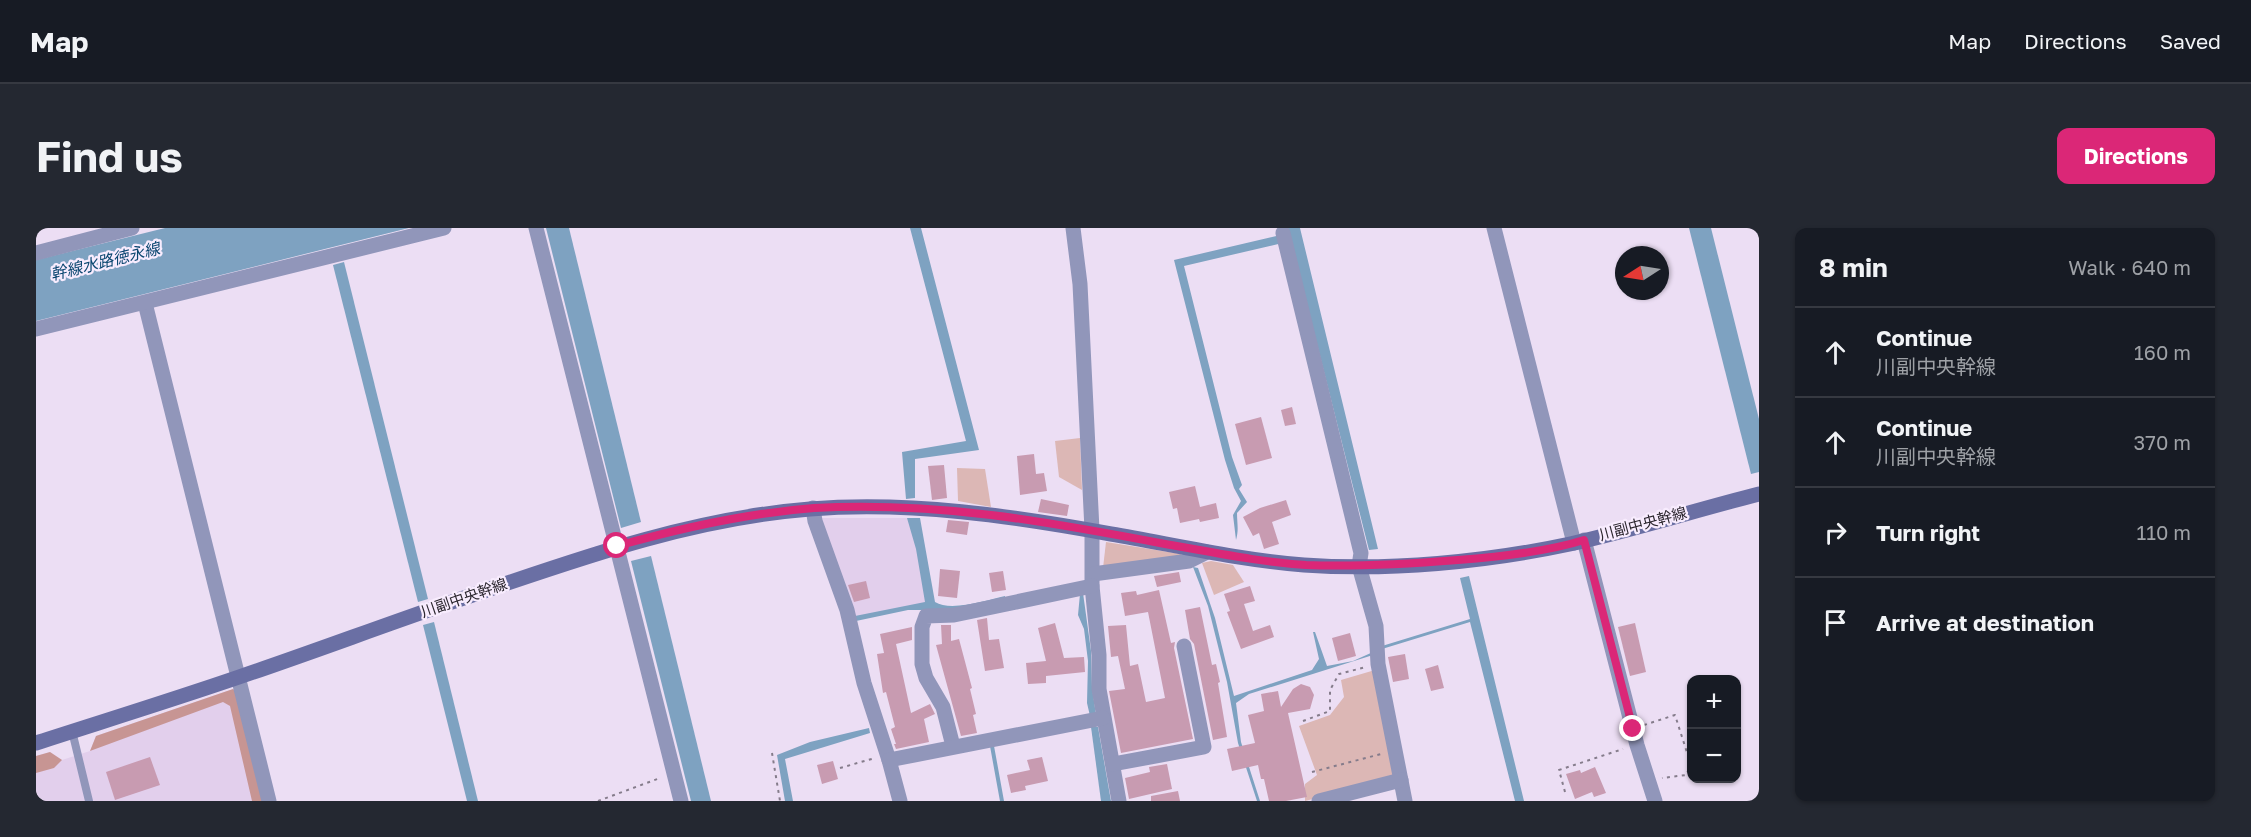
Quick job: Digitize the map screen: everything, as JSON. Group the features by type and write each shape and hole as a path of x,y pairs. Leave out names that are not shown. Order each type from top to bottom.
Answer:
{"street":[{"path":"36,253 132,228"},
{"path":"36,329 444,228"},
{"path":"536,228 681,801"},
{"path":"1073,228 1080,284 1092,530 1092,580 1099,655 1099,690 1119,801"},
{"path":"1494,228 1579,541 1655,801"},
{"path":"1284,239 1361,553 1359,566 1376,626 1378,664 1405,801"},
{"path":"145,303 269,801"},
{"name":"川副中央幹線","path":"36,743 238,678 617,546 719,521 813,508 920,509 990,515 1092,530 1207,552 1304,565 1359,566 1492,557 1579,541 1759,494"},
{"path":"813,508 815,521 847,610 864,683 900,801"},
{"path":"953,746 948,720 926,678 922,664 922,627 926,616 954,615 1092,580 1189,561 1207,552"},
{"path":"1113,764 1204,747 1184,646"},
{"path":"888,758 1103,718"},
{"path":"1319,801 1401,780"}],"lane":[{"path":"72,731 88,801"}],"path":[{"path":"1303,721 1330,711 1330,690 1339,674 1378,664"},
{"path":"1633,729 1675,715 1691,765 1686,775 1650,779"},
{"path":"1565,792 1559,770 1637,745"},
{"path":"1312,772 1395,750"},
{"path":"772,753 780,801"},
{"path":"840,768 888,758"},
{"path":"598,801 674,774"}],"shaded area":[{"path":"1080,438 1082,490 1059,477 1055,441"},
{"path":"957,468 985,469 991,507 958,501"},
{"path":"818,518 916,518 930,603 854,620"},
{"path":"1106,542 1181,554 1183,559 1103,568"},
{"path":"1211,561 1233,565 1244,582 1214,595 1202,563"},
{"path":"1375,670 1397,778 1305,801 1305,784 1317,775 1299,726 1330,715 1344,697 1341,680"},
{"path":"233,689 264,801 36,801 36,756 50,752 62,760 90,751 96,736"},
{"path":"233,689 237,692 264,801 252,801 230,706 223,702 90,751 96,736"},
{"path":"50,752 62,760 54,768 36,773 36,756"}],"water":[{"name":"幹線水路徳永線","path":"165,228 409,228 36,321 36,260"},
{"path":"546,228 569,228 641,522 621,528"},
{"path":"910,228 921,228 979,450 915,459 915,498 906,499 902,452 966,441"},
{"path":"1288,228 1300,228 1378,549 1369,550 1291,241 1184,266 1232,457 1242,485 1239,489 1247,502 1237,513 1236,540 1233,515 1241,501 1225,460 1174,260 1289,233"},
{"path":"1689,228 1711,228 1759,419 1759,472 1751,474"},
{"path":"344,262 428,599 418,602 333,265"},
{"path":"907,518 920,518 935,602 942,605 959,606 1005,596 1005,601 955,610 908,610 856,621 855,616 925,602 916,549"},
{"path":"651,556 711,801 691,801 631,561"},
{"path":"1193,567 1198,568 1215,618 1234,696 1312,670 1319,659 1313,632 1315,632 1327,666 1353,661 1373,652 1373,655 1249,694 1236,703 1241,742 1260,801 1257,801 1238,743 1227,682 1208,606"},
{"path":"1469,576 1524,801 1515,801 1470,622 1382,649 1382,646 1470,619 1460,578"},
{"path":"1083,593 1091,651 1092,687 1096,715 1090,716 1087,703 1088,661 1084,629 1078,615 1080,594"},
{"path":"434,622 478,801 467,801 423,625"},
{"path":"1091,727 1098,727 1111,801 1101,801"},
{"path":"869,728 870,733 785,759 793,801 785,801 777,755 810,742"}],"building":[{"path":"1292,407 1296,424 1285,426 1281,410"},
{"path":"1261,417 1272,458 1246,465 1235,424"},
{"path":"1034,454 1036,474 1044,473 1047,491 1020,495 1017,456"},
{"path":"944,465 947,498 932,500 928,466"},
{"path":"1195,486 1200,507 1216,503 1219,518 1180,523 1177,508 1173,509 1169,492"},
{"path":"1041,499 1069,505 1067,516 1038,512"},
{"path":"1286,500 1291,515 1272,522 1279,544 1264,549 1259,533 1253,536 1243,517 1260,508"},
{"path":"948,520 969,522 967,535 946,532"},
{"path":"940,569 960,571 957,598 938,596"},
{"path":"1003,571 1006,590 992,592 989,573"},
{"path":"1179,572 1181,582 1157,587 1154,576"},
{"path":"866,581 870,598 854,602 848,585"},
{"path":"1250,586 1255,601 1244,604 1253,631 1270,625 1274,637 1241,649 1227,612 1230,611 1224,594"},
{"path":"1159,590 1171,643 1175,642 1174,648 1193,739 1121,753 1109,691 1125,689 1118,656 1111,657 1108,626 1126,625 1130,666 1138,664 1146,702 1165,698 1148,612 1125,616 1121,593 1136,591 1137,595"},
{"path":"1200,607 1212,665 1216,664 1220,682 1218,683 1227,737 1213,740 1185,610"},
{"path":"987,618 989,640 999,639 1004,668 985,671 977,620"},
{"path":"1055,623 1064,658 1084,657 1085,672 1046,676 1046,683 1028,684 1026,663 1046,661 1038,628"},
{"path":"1635,623 1646,672 1630,676 1618,627"},
{"path":"941,625 951,625 951,641 959,639 972,688 970,689 976,714 973,715 977,733 961,736 936,645 942,644"},
{"path":"912,627 912,640 896,644 911,713 930,704 935,714 924,719 929,742 896,749 891,729 895,727 886,692 883,693 877,654 884,653 880,634"},
{"path":"1350,633 1356,656 1338,661 1332,638"},
{"path":"1405,654 1409,679 1393,682 1388,657"},
{"path":"1438,665 1444,688 1431,691 1425,669"},
{"path":"1301,684 1310,687 1314,695 1310,709 1288,713 1307,797 1269,801 1258,765 1232,771 1227,749 1255,743 1248,715 1264,711 1261,694 1278,691 1281,707 1293,689"},
{"path":"150,757 160,785 115,800 106,772"},
{"path":"1042,757 1048,781 1025,786 1026,790 1011,793 1007,775 1030,770 1027,760"},
{"path":"833,761 838,779 822,784 817,765"},
{"path":"1167,764 1172,789 1129,799 1125,778 1150,772 1149,767"},
{"path":"1595,767 1606,793 1594,797 1592,792 1575,799 1566,774 1580,770 1581,773"},
{"path":"1178,791 1180,801 1151,801 1151,796"}],"waterway":[{"path":"992,746 1002,801"}],"route":[{"path":"617,546 719,521 813,508 861,507 990,515 1079,528 1207,552 1304,565 1359,566 1492,557 1584,540 1633,729"}]}
